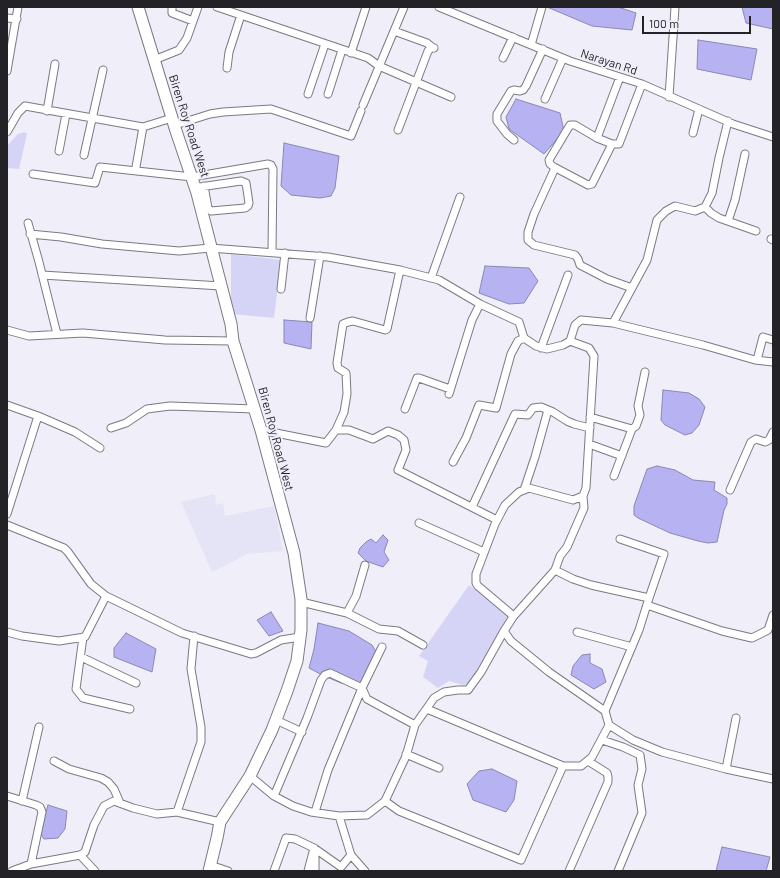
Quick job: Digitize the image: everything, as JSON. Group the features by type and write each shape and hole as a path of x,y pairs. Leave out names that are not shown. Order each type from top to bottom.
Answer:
{"main road":[{"name":"Biren Roy Road West","path":"138,7 173,121 197,184 210,248 231,324 234,341 261,430 294,553 301,602 301,630 297,661 276,720 250,776 220,822 209,868"}],"street":[{"path":"7,71 17,20 18,7"},
{"path":"172,7 172,13 193,21"},
{"path":"154,60 179,50 187,38 198,7"},
{"path":"219,7 368,58 379,66 451,97"},
{"path":"351,53 366,7"},
{"path":"7,132 18,113 25,106 143,127 231,111 271,109 351,136 404,7"},
{"name":"Narayan Rd","path":"439,7 563,58 642,84 669,97 728,121 773,137"},
{"path":"531,45 542,7"},
{"path":"669,97 675,7"},
{"path":"226,68 229,52 241,15"},
{"path":"7,18 17,20"},
{"path":"394,31 427,43 433,47 428,51 398,130"},
{"path":"503,58 513,37"},
{"path":"308,94 325,44"},
{"path":"514,140 507,134 497,121 497,114 511,91 520,91 526,86 543,49"},
{"path":"328,94 342,50"},
{"path":"545,99 563,58"},
{"path":"47,111 55,64"},
{"path":"84,155 103,70"},
{"path":"597,138 620,77"},
{"path":"612,144 592,184 590,185 555,168 550,164 549,160 570,125 575,125 597,138 612,144 619,144 642,84"},
{"path":"693,133 699,109"},
{"path":"58,151 66,114"},
{"path":"613,323 647,260 658,220 666,211 675,206 696,211 705,207 712,193 718,158 728,121"},
{"path":"136,166 143,127"},
{"path":"728,221 735,200 745,154"},
{"path":"197,184 262,164 271,165 273,169 272,252"},
{"path":"33,174 94,183 100,167 197,184 241,181 246,183 249,203 248,206 245,208 211,211 208,208 197,184"},
{"path":"555,168 534,214 528,232 528,240 534,245 575,255 580,265 607,279 632,288"},
{"path":"431,278 460,198"},
{"path":"705,207 716,216 756,231"},
{"path":"28,223 57,334"},
{"path":"30,234 61,237 102,244 179,251 210,248 320,256 400,270 439,280 480,304 519,322 524,338 541,348 546,349 558,347 570,341 575,326 581,320 613,323 757,360 773,362"},
{"path":"282,289 284,253"},
{"path":"310,318 320,256"},
{"path":"261,430 326,443 336,430 344,412 347,394 346,373 338,368 337,363 343,324 353,322 385,330 387,329 400,270"},
{"path":"42,275 221,286"},
{"path":"541,348 568,275"},
{"path":"405,409 417,378 449,391 472,320 480,304"},
{"path":"7,330 29,336 83,333 165,340 234,341"},
{"path":"757,360 763,337 773,340"},
{"path":"453,462 466,438 480,405 496,408 511,354 518,341 524,338"},
{"path":"250,776 274,796 293,806 339,816 366,815 384,801 406,754 415,725 434,698 444,692 468,690 482,672 513,617 555,570 560,556 567,546 584,508 583,496 586,488 594,356 589,348 570,341"},
{"path":"614,476 632,428 636,426 640,415 638,406 644,372"},
{"path":"7,405 38,416 75,432 100,448"},
{"path":"111,428 126,423 147,409 170,406 254,409"},
{"path":"472,506 514,415 528,416 533,408 536,407 548,410 567,421 590,428"},
{"path":"524,490 548,410"},
{"path":"7,514 38,416"},
{"path":"590,417 632,428"},
{"path":"336,430 349,430 373,439 388,431 398,435 404,440 406,450 398,470 472,506 497,520"},
{"path":"730,490 751,442 756,439 765,442 769,440 773,432"},
{"path":"589,444 622,456"},
{"path":"513,617 476,583 476,574 484,552 505,505 519,492 529,488 573,500 583,496"},
{"path":"418,523 484,552"},
{"path":"7,525 64,548 92,584 106,596 182,633 251,654 256,653 281,640 300,637"},
{"path":"605,712 632,647 664,554 620,539"},
{"path":"347,613 356,596 365,565"},
{"path":"555,570 573,579 648,602 722,631 752,638 771,630 773,615"},
{"path":"7,632 22,636 59,641 85,637 106,596"},
{"path":"301,602 347,613 379,629 398,631 423,645"},
{"path":"504,631 511,641 549,672 605,712 609,725 633,740 662,752 726,769 773,779"},
{"path":"577,632 632,647"},
{"path":"177,812 201,742 201,727 190,669 194,636"},
{"path":"83,637 76,689 83,698 130,709"},
{"path":"315,812 328,770 362,688 382,647"},
{"path":"81,657 136,683"},
{"path":"274,796 302,732 321,680 325,675 330,673 337,675 362,688 366,699 415,725"},
{"path":"427,709 563,766 582,766 588,761 596,753 609,725"},
{"path":"726,769 736,718"},
{"path":"276,720 302,732"},
{"path":"22,801 39,727"},
{"path":"602,740 623,746 640,755 642,769 638,785 642,813 618,871"},
{"path":"406,754 439,768"},
{"path":"54,761 69,769 101,778 108,782 114,789 120,803"},
{"path":"569,871 608,782 607,773 588,761"},
{"path":"384,801 399,811 521,860 563,766"},
{"path":"7,796 40,807 42,812 30,864"},
{"path":"12,871 30,864 85,852 94,825 104,806 114,801 133,808 157,814 177,812 220,822"},
{"path":"339,816 352,854 365,871"},
{"path":"274,871 286,838 295,839 314,848 342,869 352,854"},
{"path":"308,871 314,848"},
{"path":"314,848 315,871"},
{"path":"80,854 95,871"},
{"path":"209,868 228,871"}],"shaded area":[{"path":"547,7 618,7 636,13 632,30 592,26"},
{"path":"742,7 773,7 773,29 746,23"},
{"path":"698,40 757,49 751,80 697,69"},
{"path":"516,99 560,113 564,131 544,154 509,129 506,117"},
{"path":"24,132 27,134 19,169 7,168 7,146 18,134"},
{"path":"284,143 339,156 335,188 331,196 320,198 291,195 281,186"},
{"path":"231,254 281,260 274,318 233,314 231,307"},
{"path":"485,266 529,268 538,281 524,303 509,304 479,293"},
{"path":"284,320 312,322 311,349 284,343"},
{"path":"663,390 689,393 699,399 705,407 699,425 692,433 685,435 665,425 661,420"},
{"path":"657,466 675,470 693,480 715,482 714,490 727,498 727,504 724,510 717,542 708,543 670,533 634,515 634,506 647,469"},
{"path":"215,494 216,505 223,503 225,516 274,506 283,551 247,554 212,572 181,502"},
{"path":"383,535 388,540 384,552 389,560 383,567 366,561 358,553 360,548 366,542 371,539 376,543"},
{"path":"469,585 505,611 507,618 468,684 463,685 449,681 438,688 423,677 428,661 419,656"},
{"path":"271,612 283,631 269,636 257,620"},
{"path":"318,623 349,631 372,645 378,655 370,673 359,685 341,683 309,668"},
{"path":"126,633 156,649 152,672 114,657 114,648"},
{"path":"590,654 590,663 602,669 606,682 594,689 571,675 573,666 582,655"},
{"path":"492,769 517,781 514,800 506,812 473,800 467,784 479,771"},
{"path":"48,805 67,811 65,829 58,838 44,839 40,833"},
{"path":"722,847 770,857 766,871 716,871"}]}
